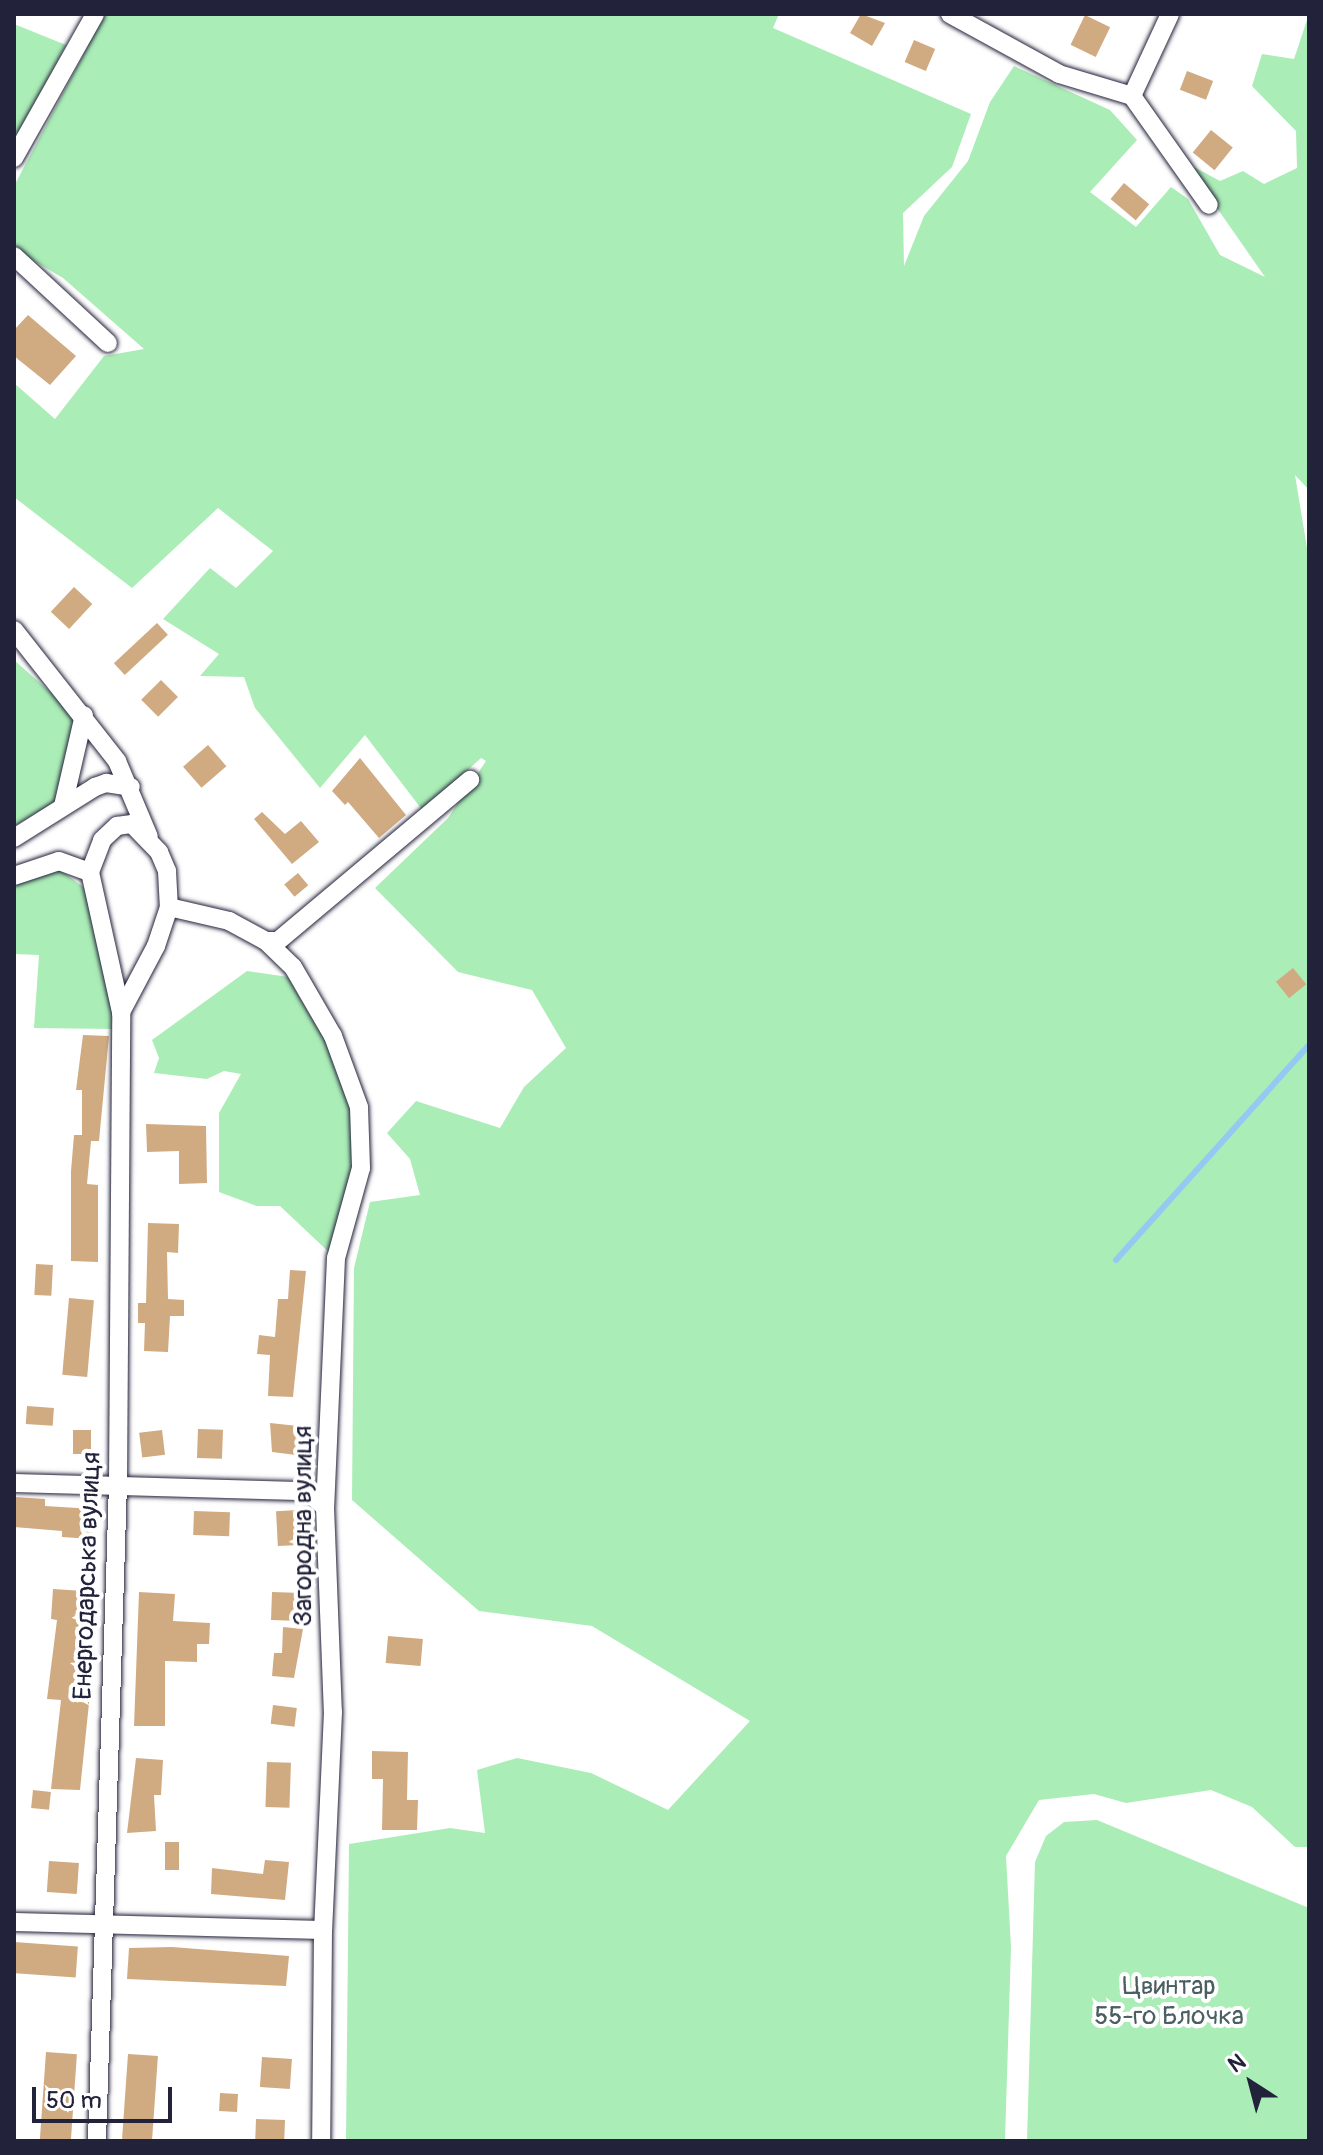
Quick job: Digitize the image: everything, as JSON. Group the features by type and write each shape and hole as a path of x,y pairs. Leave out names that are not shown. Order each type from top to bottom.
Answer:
{"street":[{"path":"14,158 95,14"},
{"path":"950,14 1059,74 1132,96 1209,205"},
{"path":"1132,96 1170,14"},
{"path":"14,256 108,343"},
{"path":"14,630 84,715 131,787 150,840 167,871 169,907 156,946 121,1012"},
{"path":"63,806 84,715"},
{"path":"266,941 278,941 294,931 470,780"},
{"path":"14,838 106,783 131,787"},
{"path":"121,1012 90,872 102,840 117,826 132,824 150,840"},
{"path":"14,876 59,861 90,872"},
{"name":"Загородна вулиця","path":"169,907 229,921 266,941 293,967 333,1036 359,1107 361,1168 336,1258 325,1507 333,1712 323,1930 321,2141"},
{"name":"Енергодарська вулиця","path":"97,2141 101,1925 118,1484 121,1012"},
{"path":"14,1483 307,1491 325,1507"},
{"path":"14,1922 323,1930"}],"green space":[{"path":"105,14 779,14 773,28 971,114 952,167 903,213 904,266 924,216 968,161 990,102 1014,66 1110,110 1137,140 1090,192 1136,227 1171,187 1188,199 1220,255 1265,277 1185,162 1220,181 1243,171 1264,184 1297,168 1296,131 1252,86 1262,54 1294,59 1309,14 1309,490 1295,475 1309,560 1309,1847 1295,1847 1252,1807 1211,1790 1126,1803 1094,1794 1039,1800 1006,1856 1011,1947 1005,2141 346,2141 349,1844 450,1828 485,1833 477,1770 517,1758 591,1773 668,1810 750,1721 592,1626 479,1611 352,1500 354,1268 370,1202 420,1195 410,1159 387,1133 416,1101 500,1128 524,1087 566,1048 532,990 458,972 375,888 448,818 486,761 481,758 423,811 365,735 320,788 255,708 244,677 200,676 219,654 163,619 210,568 236,588 273,551 218,508 132,588 14,497 14,383 55,419 104,356 144,349 63,278 14,249 14,186"},
{"path":"14,24 66,45 19,134 14,131"},
{"path":"14,660 75,714 55,802 14,826"},
{"path":"60,870 90,892 116,1029 34,1028 39,955 14,954 14,882"},
{"path":"247,971 295,978 331,1039 357,1108 357,1167 333,1256 280,1206 257,1206 219,1192 219,1113 241,1074 224,1071 207,1079 154,1073 159,1058 152,1040"},
{"name":"Цвинтар 55-го Блочка","path":"1097,1820 1309,1908 1309,2141 1027,2141 1035,1862 1046,1836 1064,1822"}],"building":[{"path":"861,14 885,23 872,46 850,33"},
{"path":"1085,15 1110,27 1096,57 1071,45"},
{"path":"914,40 935,49 926,71 905,62"},
{"path":"1187,71 1213,81 1206,100 1180,90"},
{"path":"1211,130 1233,148 1215,170 1193,153"},
{"path":"1124,183 1149,204 1136,220 1111,199"},
{"path":"28,315 76,356 50,385 14,356 14,330"},
{"path":"74,587 92,604 69,629 51,612"},
{"path":"157,623 168,635 125,675 114,663"},
{"path":"161,680 178,697 158,717 141,700"},
{"path":"208,745 226,766 201,788 183,767"},
{"path":"360,758 406,815 379,838 348,802 345,805 332,791"},
{"path":"262,812 285,834 301,821 319,842 292,864 254,819"},
{"path":"298,873 308,885 294,897 284,885"},
{"path":"1293,968 1306,984 1289,998 1276,982"},
{"path":"83,1035 109,1036 99,1141 91,1141 87,1184 98,1185 98,1262 71,1261 71,1171 74,1135 82,1135 82,1090 76,1090"},
{"path":"146,1124 206,1126 207,1183 179,1184 179,1151 147,1152"},
{"path":"148,1223 179,1224 178,1253 167,1252 168,1299 184,1300 184,1316 170,1316 168,1352 144,1351 145,1323 138,1323 138,1303 146,1303"},
{"path":"36,1264 53,1265 51,1296 34,1295"},
{"path":"290,1270 306,1271 293,1397 268,1396 270,1355 257,1354 259,1335 275,1337 278,1299 288,1299"},
{"path":"69,1298 94,1300 87,1377 62,1375"},
{"path":"27,1406 54,1408 53,1426 26,1424"},
{"path":"270,1423 298,1426 296,1455 272,1452"},
{"path":"198,1429 223,1430 222,1459 197,1458"},
{"path":"73,1430 91,1430 91,1454 73,1454"},
{"path":"162,1430 165,1455 142,1458 139,1433"},
{"path":"15,1497 45,1499 45,1506 94,1509 92,1539 62,1537 62,1531 14,1527"},
{"path":"298,1510 300,1545 278,1546 276,1511"},
{"path":"194,1511 230,1512 229,1536 193,1535"},
{"path":"53,1589 84,1591 82,1683 91,1684 80,1790 51,1789 61,1700 47,1699 57,1620 51,1619"},
{"path":"139,1592 175,1594 173,1621 210,1623 209,1644 197,1644 197,1662 165,1661 165,1726 134,1726"},
{"path":"272,1592 295,1593 294,1621 271,1620"},
{"path":"283,1627 303,1629 294,1678 272,1676 274,1653 282,1653"},
{"path":"388,1636 423,1639 421,1666 386,1663"},
{"path":"273,1705 297,1708 295,1727 271,1724"},
{"path":"372,1751 408,1752 407,1800 418,1800 417,1830 382,1830 383,1779 372,1779"},
{"path":"136,1758 163,1760 161,1795 154,1795 156,1831 127,1833"},
{"path":"267,1762 291,1763 289,1808 265,1807"},
{"path":"33,1790 51,1792 49,1810 31,1808"},
{"path":"165,1842 179,1842 179,1870 165,1870"},
{"path":"265,1860 289,1862 285,1900 211,1894 212,1868 263,1874"},
{"path":"49,1861 79,1863 77,1894 47,1892"},
{"path":"14,1942 78,1946 76,1977 14,1973"},
{"path":"172,1947 289,1956 286,1986 127,1979 129,1948"},
{"path":"46,2052 77,2054 71,2141 40,2141"},
{"path":"128,2054 158,2056 152,2141 122,2139"},
{"path":"262,2057 292,2059 290,2089 260,2087"},
{"path":"220,2093 238,2094 237,2112 219,2111"},
{"path":"256,2119 285,2120 284,2141 255,2141"}],"waterway":[{"path":"1116,1260 1309,1045"}]}
